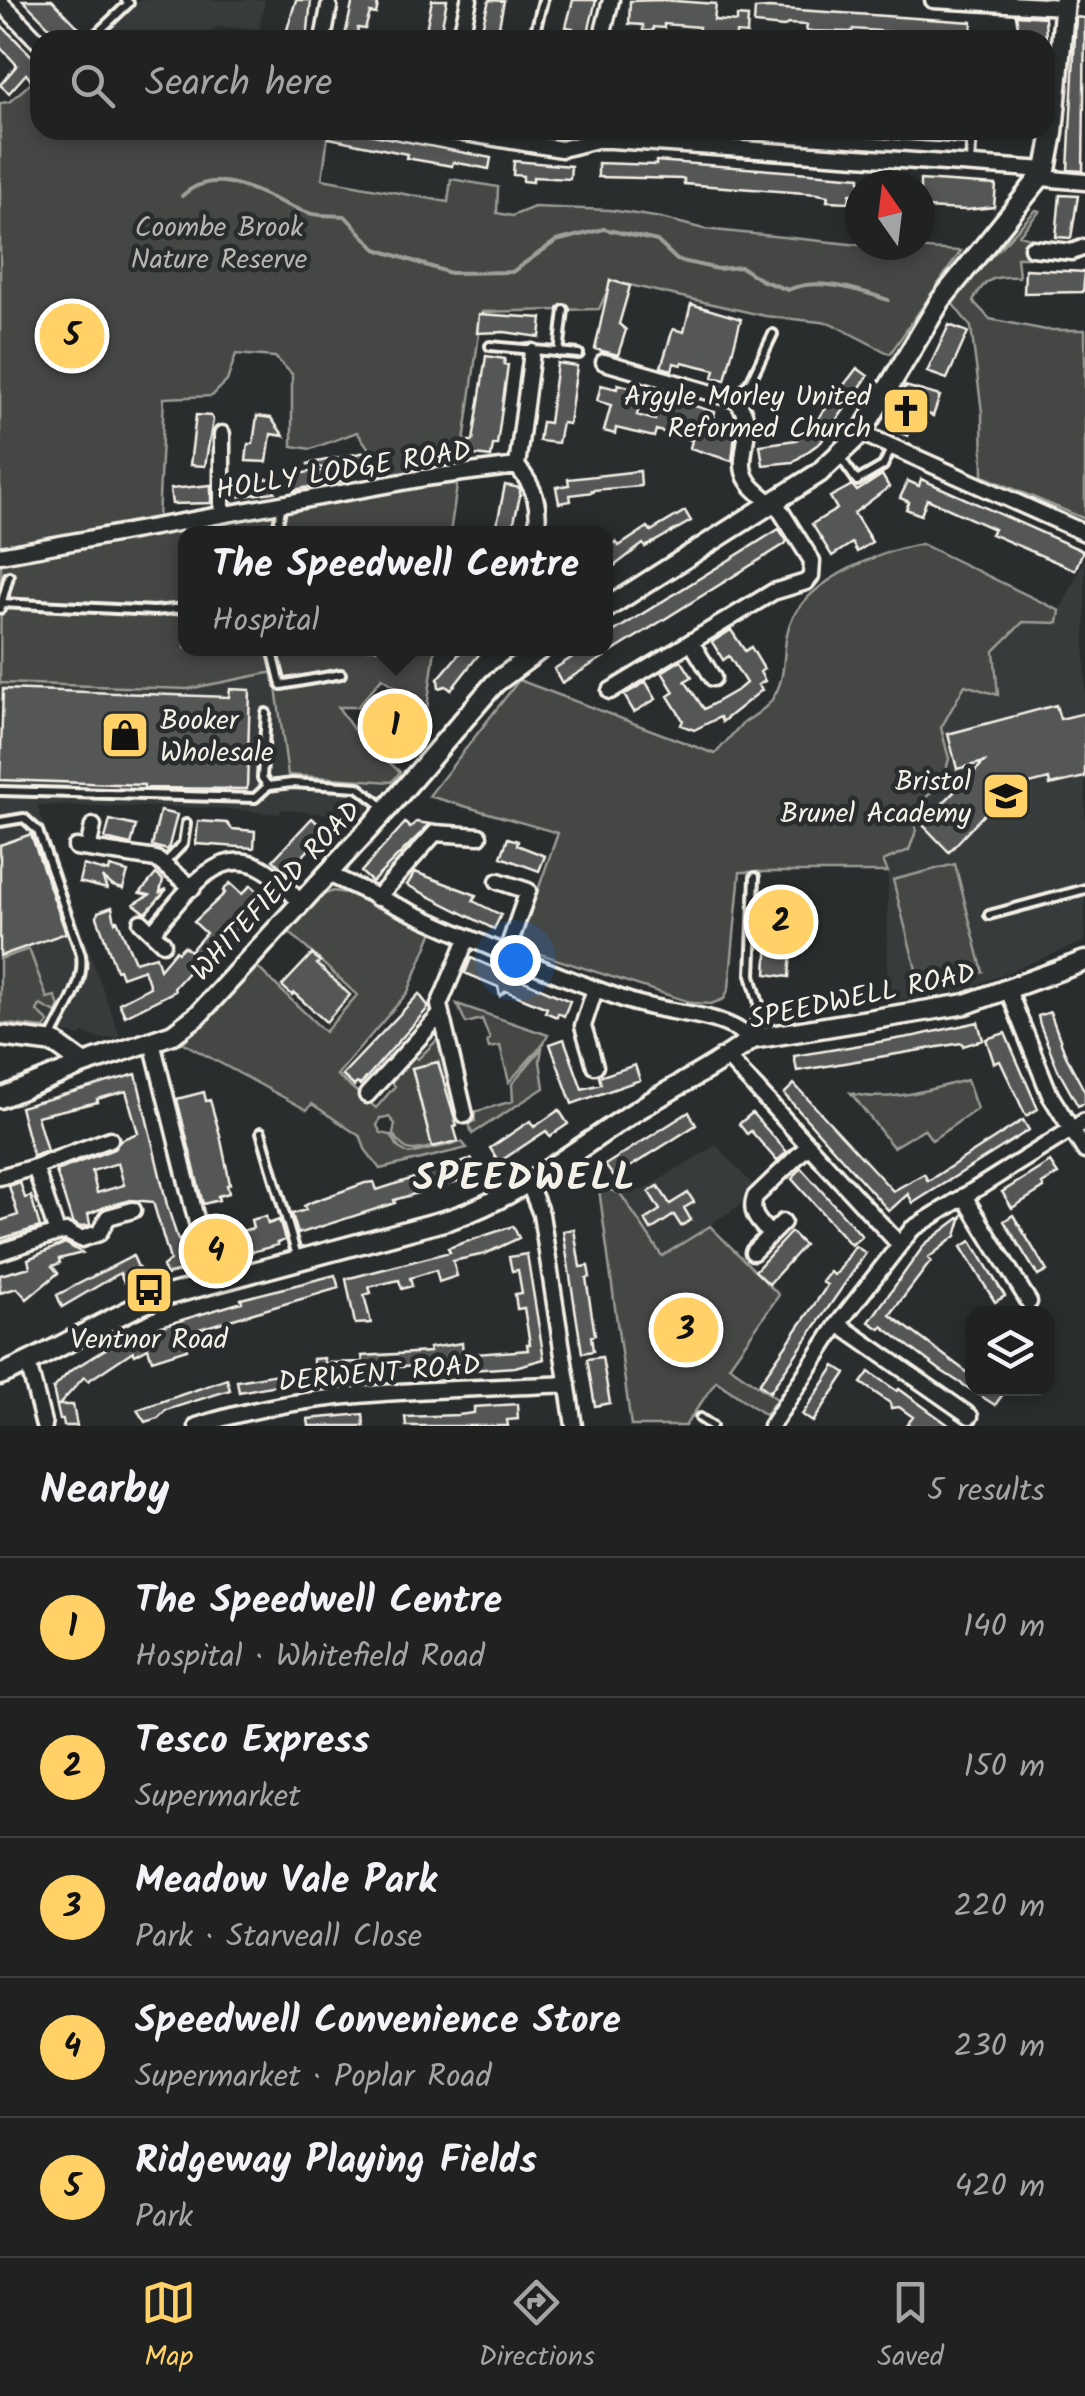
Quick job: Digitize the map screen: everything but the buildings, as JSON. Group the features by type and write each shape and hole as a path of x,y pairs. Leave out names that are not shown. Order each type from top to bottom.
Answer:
{"main road":[{"path":"1055,80 1064,3"},
{"path":"613,604 774,503 839,456 860,433 940,300 1044,174 1048,140"},
{"name":"WHITEFIELD ROAD","path":"0,1098 172,1034 198,1015 386,810 518,656"},
{"name":"SPEEDWELL ROAD","path":"0,1374 130,1309 492,1205 752,1040 920,1014 1008,990 1085,961"},
{"path":"0,1036 50,1041 74,1053 84,1064"}],"street":[{"path":"462,30 469,0"},
{"path":"604,30 611,0"},
{"path":"933,0 1064,3"},
{"path":"0,2 30,32"},
{"path":"324,30 329,7"},
{"path":"507,140 561,149 578,140"},
{"path":"610,140 970,165 1085,182"},
{"path":"1032,248 1072,252 1085,247"},
{"path":"532,352 517,466 538,498 536,526"},
{"path":"604,362 736,400 746,411 749,425 743,469 746,479 774,503 806,549 813,567 811,576 798,586 773,592 610,692"},
{"path":"860,433 1085,533"},
{"path":"222,434 222,513"},
{"name":"HOLLY LODGE ROAD","path":"0,554 424,478 517,466"},
{"path":"691,642 713,678"},
{"path":"93,826 82,848 156,859 193,888"},
{"path":"377,898 435,833 480,836"},
{"path":"152,932 210,870 222,864 250,863 265,870 300,902"},
{"path":"326,874 467,939 594,989 629,1002 732,1023 752,1040"},
{"path":"498,881 528,891 506,954"},
{"path":"466,1115 440,1014 441,995 467,939"},
{"path":"594,989 583,1018 594,1042 595,1066"},
{"path":"1008,990 1034,1062 1085,1151"},
{"path":"366,1095 395,1052 440,1014"},
{"path":"152,1042 212,1283"},
{"path":"728,1058 898,1244"},
{"path":"771,1426 838,1324 912,1229 1085,1121"},
{"path":"0,1178 110,1140"},
{"path":"770,1234 754,1217 755,1197 809,1145"},
{"path":"35,1166 57,1233"},
{"path":"529,1184 541,1214 574,1426"},
{"path":"964,1196 1029,1302"},
{"path":"0,1252 57,1233 66,1232 81,1239 99,1233 108,1218 132,1210"},
{"path":"752,1252 783,1222"},
{"path":"838,1324 970,1416"},
{"path":"28,1363 44,1426"},
{"name":"DERWENT ROAD","path":"197,1426 264,1407 312,1400 568,1384"}],"lane":[{"path":"101,30 129,3 126,0"},
{"path":"536,30 543,0"},
{"path":"970,165 971,140"},
{"path":"559,353 564,310"},
{"path":"736,400 752,380 774,334"},
{"path":"490,346 579,354"},
{"path":"839,456 857,482 883,466 892,448"},
{"path":"278,526 282,503"},
{"path":"9,576 1,606 178,609"},
{"path":"274,656 281,685 341,674"},
{"path":"266,713 262,778 268,786"},
{"path":"0,791 254,798 268,786 292,782 358,786 386,810"},
{"path":"0,822 24,818 38,830 80,954 82,969 77,992 50,1041"},
{"path":"164,864 184,844 186,824"},
{"path":"752,1040 759,1004 751,975 755,877"},
{"path":"989,915 1085,889"},
{"path":"262,1132 298,1259"},
{"path":"700,1418 712,1426"}],"shaded area":[{"path":"140,0 265,0 259,29 108,30"},
{"name":"Bristol Brunel Academy","path":"1085,558 1085,941 964,990 887,1002 888,872 883,861 909,850 916,831 912,813 943,779 949,759 940,728 965,685 1023,622 1058,623"},
{"path":"274,672 288,775 392,782 360,818 281,809 280,814 217,808 37,805 120,1037 102,1039 0,1023 0,683 188,689"},
{"path":"716,1145 753,1185 747,1200 662,1257 614,1183 643,1190"}],"green space":[{"name":"Coombe Brook Nature Reserve","path":"30,84 30,140 328,140 322,179 448,202 451,179 498,187 497,213 512,216 534,207 610,210 704,229 845,243 845,260 935,260 935,249 961,251 890,354 830,323 765,316 612,281 599,309 482,312 461,464 389,477 357,432 311,449 292,446 292,374 275,357 236,354 227,381 212,396 164,398 158,519 0,552 0,103 9,102"},
{"path":"1036,210 1040,211 1019,235 1030,238 1028,257 1017,257 1019,277 991,280 973,301 990,319 1046,330 1085,330 1085,519 983,476 982,412 971,327 952,303"},
{"path":"445,479 455,479 457,486 451,526 194,526"},
{"path":"178,529 178,656 434,656 427,708 382,678 357,707 338,707 355,732 400,772 392,782 288,775 274,672 188,689 0,683 1,562"},
{"path":"922,544 1060,611 1058,623 1023,622 994,651 998,695 965,685 941,728 949,759 943,779 912,813 916,831 909,850 883,861 888,872 740,872 729,988 724,999 711,1004 693,1003 518,947 558,833 429,796 519,680 715,754 776,693 787,634 806,600 822,585 862,562"},
{"path":"955,864 983,972 921,989 893,880"},
{"path":"333,891 347,893 434,929 408,992 337,1075 376,1108 395,1086 387,1078 410,1052 418,1059 438,1039 448,1078 442,1079 438,1062 412,1069 432,1147 405,1148 393,1134 395,1124 389,1117 380,1118 377,1126 409,1154 462,1142 467,1148 380,1169 361,1137 312,1104 307,1110 183,1043 256,966 325,1032 357,995 289,932 320,896"},
{"path":"29,949 47,998 55,996 59,1006 56,1013 40,1005 37,1011 49,1022 44,1028 0,1023 0,959"},
{"path":"457,1004 548,1035 509,1082 500,1046 489,1048 490,1039 482,1019 466,1023"},
{"path":"542,1048 544,1088 472,1134 469,1123 475,1121 473,1113 467,1114 513,1101 512,1084"},
{"path":"967,1080 977,1109 932,1140 924,1129 893,1147 851,1093 894,1096"},
{"path":"599,1189 620,1193 662,1256 710,1226 779,1295 729,1366 777,1399 765,1415 716,1381 685,1426 631,1426"}],"waterway":[{"path":"182,196 197,186 230,183 313,214 345,216 376,249 450,273 512,272 556,241 604,229 657,241 677,260 718,269 741,267 788,290 825,285 888,300"}],"place":[{"name":"Ridgeway Playing Fields","path":"72,336"},
{"name":"Argyle Morley United Reformed Church","path":"906,411"},
{"name":"The Speedwell Centre","path":"395,726"},
{"name":"Booker Wholesale","path":"125,735"},
{"name":"Bristol Brunel Academy","path":"1006,796"},
{"name":"Tesco Express","path":"781,922"},
{"name":"Speedwell Convenience Store","path":"216,1251"},
{"name":"Ventnor Road","path":"149,1290"},
{"name":"Meadow Vale Park","path":"686,1330"}],"district":[{"name":"SPEEDWELL","path":"525,1177"}]}
